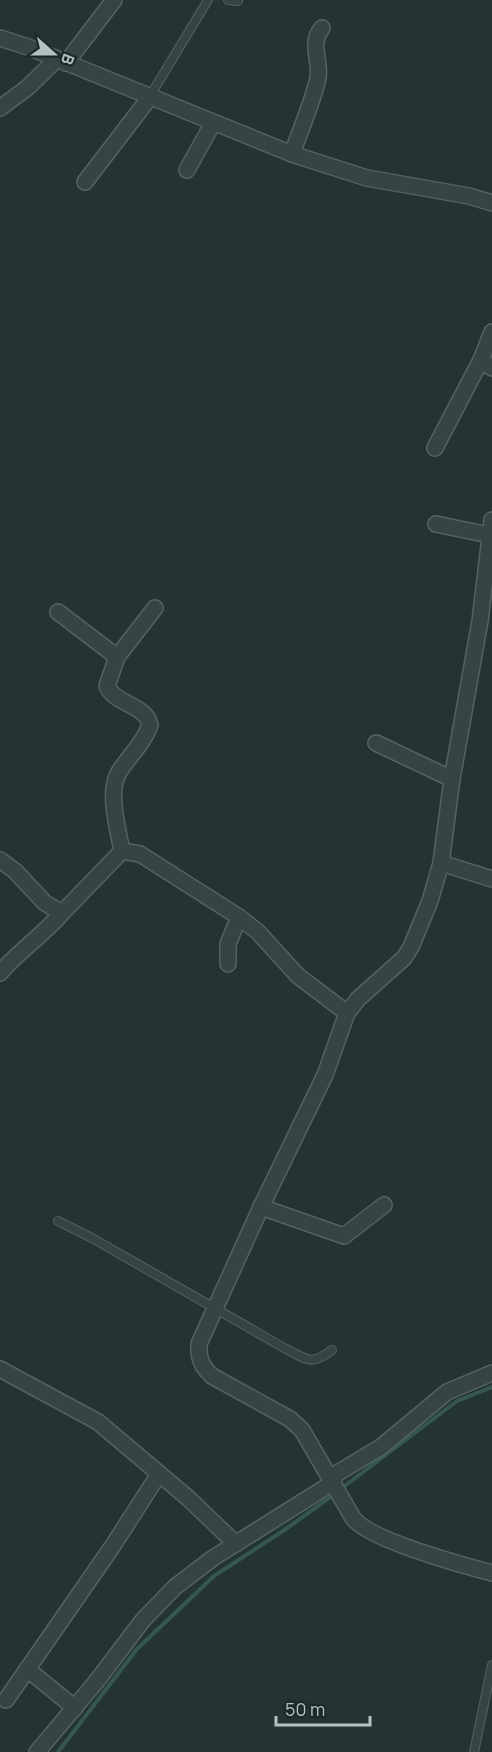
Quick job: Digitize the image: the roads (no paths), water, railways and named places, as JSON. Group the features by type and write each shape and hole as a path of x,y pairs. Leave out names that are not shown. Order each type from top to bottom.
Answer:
{"street":[{"path":"0,108 62,61 114,0"},
{"path":"292,154 318,79 315,40 322,28"},
{"path":"0,38 292,154 367,178 469,196 492,203"},
{"path":"85,182 150,97"},
{"path":"187,170 213,123"},
{"path":"435,448 486,364 492,332"},
{"path":"436,524 491,527 472,668 452,779 441,863 430,901 411,947 404,958 358,999 347,1013 325,1075 261,1207 199,1344 200,1360 206,1370 231,1388 297,1423 307,1436 353,1518 362,1527 413,1549 492,1573"},
{"path":"122,851 113,785 119,771 147,733 150,725 144,713 112,695 107,686 117,657 155,609"},
{"path":"58,612 117,657"},
{"path":"376,743 452,779"},
{"path":"0,973 12,958 55,922 122,851"},
{"path":"122,851 140,854 239,917 258,932 298,976 347,1013"},
{"path":"0,860 15,871 45,903 62,913"},
{"path":"441,863 492,879"},
{"path":"228,964 228,944 239,917"},
{"path":"261,1207 344,1236 384,1205"},
{"path":"0,1369 98,1422 188,1498 236,1544"},
{"path":"37,1752 75,1708 154,1607 194,1573 381,1447 447,1392 492,1373"},
{"path":"6,1700 112,1547 159,1474"},
{"path":"27,1668 75,1708"}],"lane":[{"path":"150,97 208,0"},
{"path":"228,0 238,1"},
{"path":"58,1221 303,1357 320,1360 332,1350"},
{"path":"474,1752 492,1665"}],"waterway":[{"path":"342,1488 457,1401 492,1387"},
{"path":"58,1752 137,1649 214,1576 336,1493"}]}
